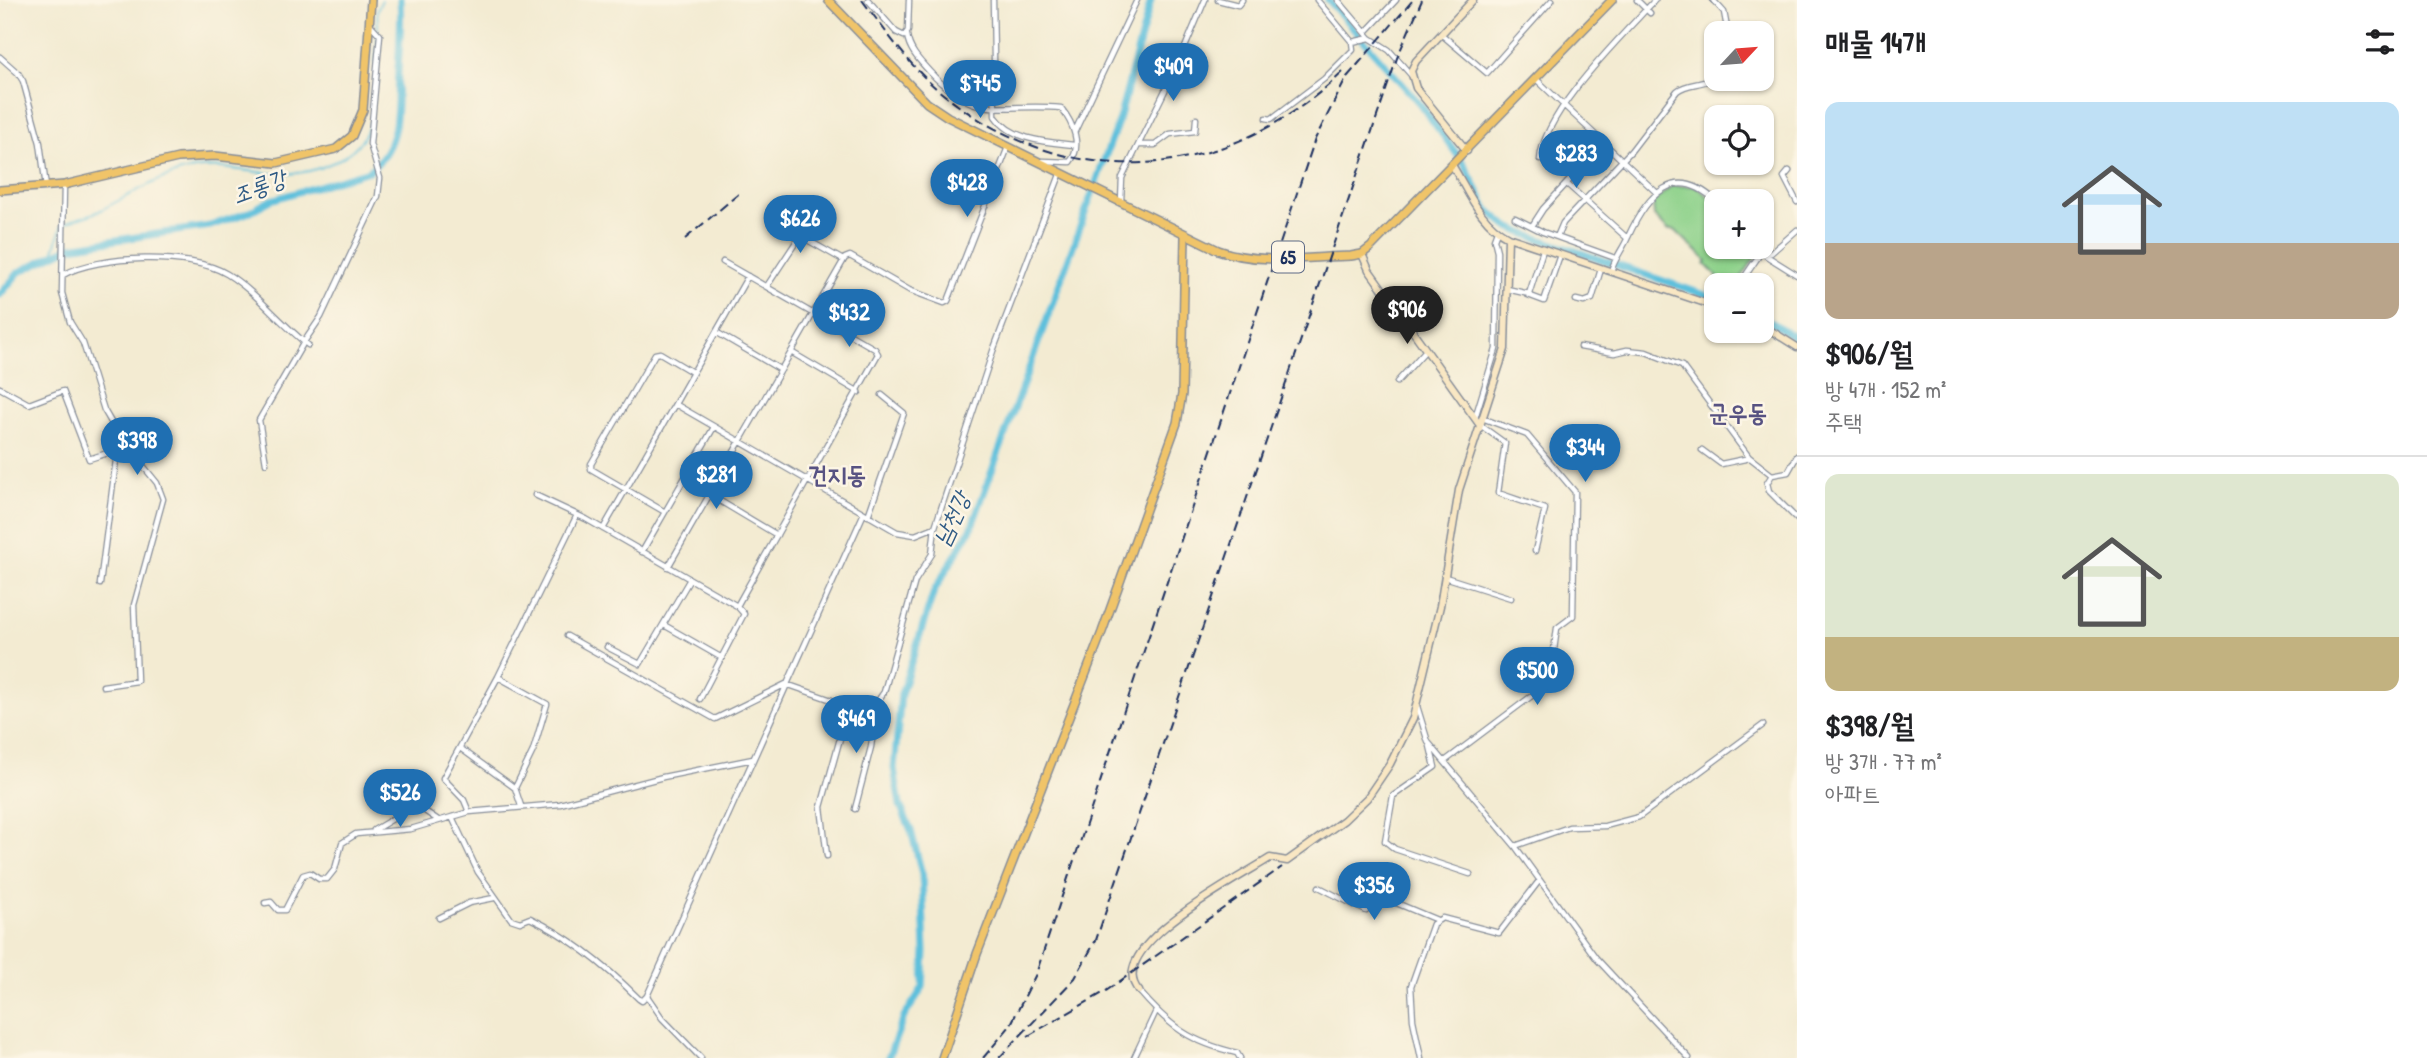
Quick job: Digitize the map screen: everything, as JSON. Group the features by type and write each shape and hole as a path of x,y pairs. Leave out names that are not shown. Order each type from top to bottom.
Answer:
{"main road":[{"path":"0,190 64,185 167,160 215,156 276,163 325,154 336,149 352,136 363,110 371,0"},
{"name":"65","path":"828,0 932,107 1201,243 1235,256 1362,254"},
{"path":"1362,254 1466,152 1612,0"},
{"path":"942,1058 977,954 1102,632 1177,424 1182,394 1185,235"},
{"path":"1184,255 1201,243"}],"street":[{"path":"868,0 896,32 906,35"},
{"path":"909,0 906,35 909,48 948,90 968,102 993,110 1061,108 1075,131"},
{"path":"993,0 993,110 1001,125 1034,140 1075,145"},
{"path":"1041,161 1070,162 1074,155 1075,131 1137,0"},
{"path":"1121,202 1122,178 1205,0"},
{"path":"1218,0 1238,5 1242,0"},
{"path":"1266,118 1272,119 1324,79 1353,50 1352,42 1317,0"},
{"path":"1338,0 1368,35 1397,58 1411,75 1416,88 1466,152"},
{"path":"1352,42 1368,35 1396,0"},
{"path":"1411,75 1413,65 1473,0"},
{"path":"1441,34 1487,73 1552,0"},
{"path":"1637,0 1648,11"},
{"path":"1540,160 1547,134 1564,105 1655,0"},
{"path":"1713,0 1724,12 1726,21"},
{"path":"266,463 259,421 321,317 371,214 379,190 379,174 372,158 370,144 380,37 369,24"},
{"path":"0,57 18,73 24,86 40,143 46,187"},
{"path":"1536,79 1657,193"},
{"path":"1557,237 1563,223 1622,160 1676,91 1685,85 1704,82"},
{"path":"1139,145 1152,145 1164,136 1195,131 1196,119"},
{"path":"1532,226 1604,143"},
{"path":"668,567 843,260 850,256 909,290 944,303 948,302 1008,146"},
{"path":"1449,168 1480,214 1497,232 1544,250 1602,268 1611,268 1704,302"},
{"path":"1789,171 1784,177 1797,202"},
{"path":"855,809 871,747 877,702 884,692 915,581 932,554 935,527 1039,222 1065,173"},
{"path":"1611,268 1638,215 1657,193 1670,185 1687,183 1704,189"},
{"path":"1567,184 1627,238"},
{"path":"64,185 62,293 70,322 83,343 104,410 119,436 158,485 163,505 134,605 137,681 103,686"},
{"path":"1516,218 1557,237 1615,258"},
{"path":"1774,250 1797,230"},
{"path":"1240,1058 1237,1053 1202,1043 1168,1024 1132,983 1130,974 1141,951 1156,932 1270,858 1287,861 1360,806 1390,764 1413,718 1440,606 1457,502 1495,354 1494,239 1497,232"},
{"path":"1478,420 1503,359 1508,237"},
{"path":"767,286 798,239 804,238 843,260"},
{"path":"1528,295 1544,250"},
{"path":"1362,254 1369,270 1478,420 1505,443 1498,493 1545,509 1535,551"},
{"path":"1507,289 1544,300 1560,255"},
{"path":"1770,259 1797,275"},
{"path":"62,276 84,265 110,261 181,261 211,267 234,279 306,344"},
{"path":"723,262 877,351 878,358 737,606"},
{"path":"1576,300 1584,302 1592,299 1602,268"},
{"path":"603,529 748,275"},
{"path":"1496,312 1506,312"},
{"path":"716,332 781,370"},
{"path":"1774,333 1797,347"},
{"path":"1580,347 1614,353 1646,352 1682,366 1751,458 1772,475 1784,474 1795,466 1797,456"},
{"path":"1397,382 1426,350"},
{"path":"791,352 859,391"},
{"path":"665,512 591,468 624,406 657,353 692,372"},
{"path":"0,388 29,404 63,391 89,458 117,450"},
{"path":"452,817 494,898 511,919 520,922 530,918 559,933 590,954 642,1001 647,996 786,684 866,514 904,413 882,395"},
{"path":"675,404 897,532 908,534 935,527"},
{"path":"1445,761 1537,692 1554,650 1556,628 1573,615 1575,492 1527,435 1478,420"},
{"path":"642,552 714,427"},
{"path":"100,584 119,436"},
{"path":"1702,450 1721,464 1751,458"},
{"path":"1772,475 1767,487 1797,519"},
{"path":"535,495 603,529 737,606 744,614 700,699"},
{"path":"710,495 778,535"},
{"path":"469,812 464,800 443,778 498,677 577,515"},
{"path":"1444,577 1511,598"},
{"path":"607,647 640,664 690,579"},
{"path":"664,625 722,658"},
{"path":"567,635 715,719 786,684 849,706 877,702"},
{"path":"498,677 547,704 533,751 515,788"},
{"path":"1416,705 1435,767 1393,796 1385,841 1395,849 1470,874"},
{"path":"827,856 821,807 849,706"},
{"path":"1515,846 1569,827 1600,827 1639,817 1763,725"},
{"path":"1428,742 1515,846 1597,958 1689,1058"},
{"path":"460,748 515,788 521,806"},
{"path":"363,833 411,829 469,812 560,804 650,780 753,759"},
{"path":"265,902 271,902 281,911 287,908 303,875 310,873 320,879 327,879 335,869 339,850 345,840 377,829 416,805 439,820"},
{"path":"1319,887 1366,911 1382,897 1437,920 1457,921 1499,933 1539,881"},
{"path":"439,918 466,905 494,898"},
{"path":"1422,1058 1413,1020 1413,975 1437,920"},
{"path":"647,996 662,1018 701,1058"},
{"path":"1134,1058 1156,1011"}],"green space":[{"path":"1672,186 1696,186 1704,193 1704,258 1675,230 1668,230 1654,216 1653,202"},
{"path":"1705,259 1754,259 1744,273 1714,273 1705,264"}],"waterway":[{"path":"378,29 377,10 382,0"},
{"name":"조롱강","path":"0,295 19,272 70,247 210,226 247,213 271,200 369,171 380,161 387,149 395,125 400,0"},
{"name":"남천강","path":"888,1058 904,1017 923,987 925,952 922,874 911,830 900,805 894,768 901,694 934,591 971,529 1120,116 1151,0"},
{"path":"1328,0 1420,104 1464,164 1487,209 1507,226 1704,295"},
{"path":"375,64 378,35"},
{"path":"66,223 97,212 155,182 189,170 223,168 293,174 321,167 346,155 357,145 370,122"},
{"path":"53,254 62,225"},
{"path":"1774,324 1797,339"}],"railway":[{"path":"862,0 916,69 937,89 986,124 1037,147 1090,160 1143,163 1196,155 1247,137 1297,110 1343,72"},
{"path":"983,1058 1010,1026 1036,974 1315,139 1347,77 1413,0"},
{"path":"999,1058 1075,978 1096,940 1397,58 1422,0"},
{"path":"685,239 742,191"},
{"path":"1028,1036 1106,991 1282,867"}],"district":[{"name":"군우동","path":"1738,412"},
{"name":"건지동","path":"837,474"}]}
